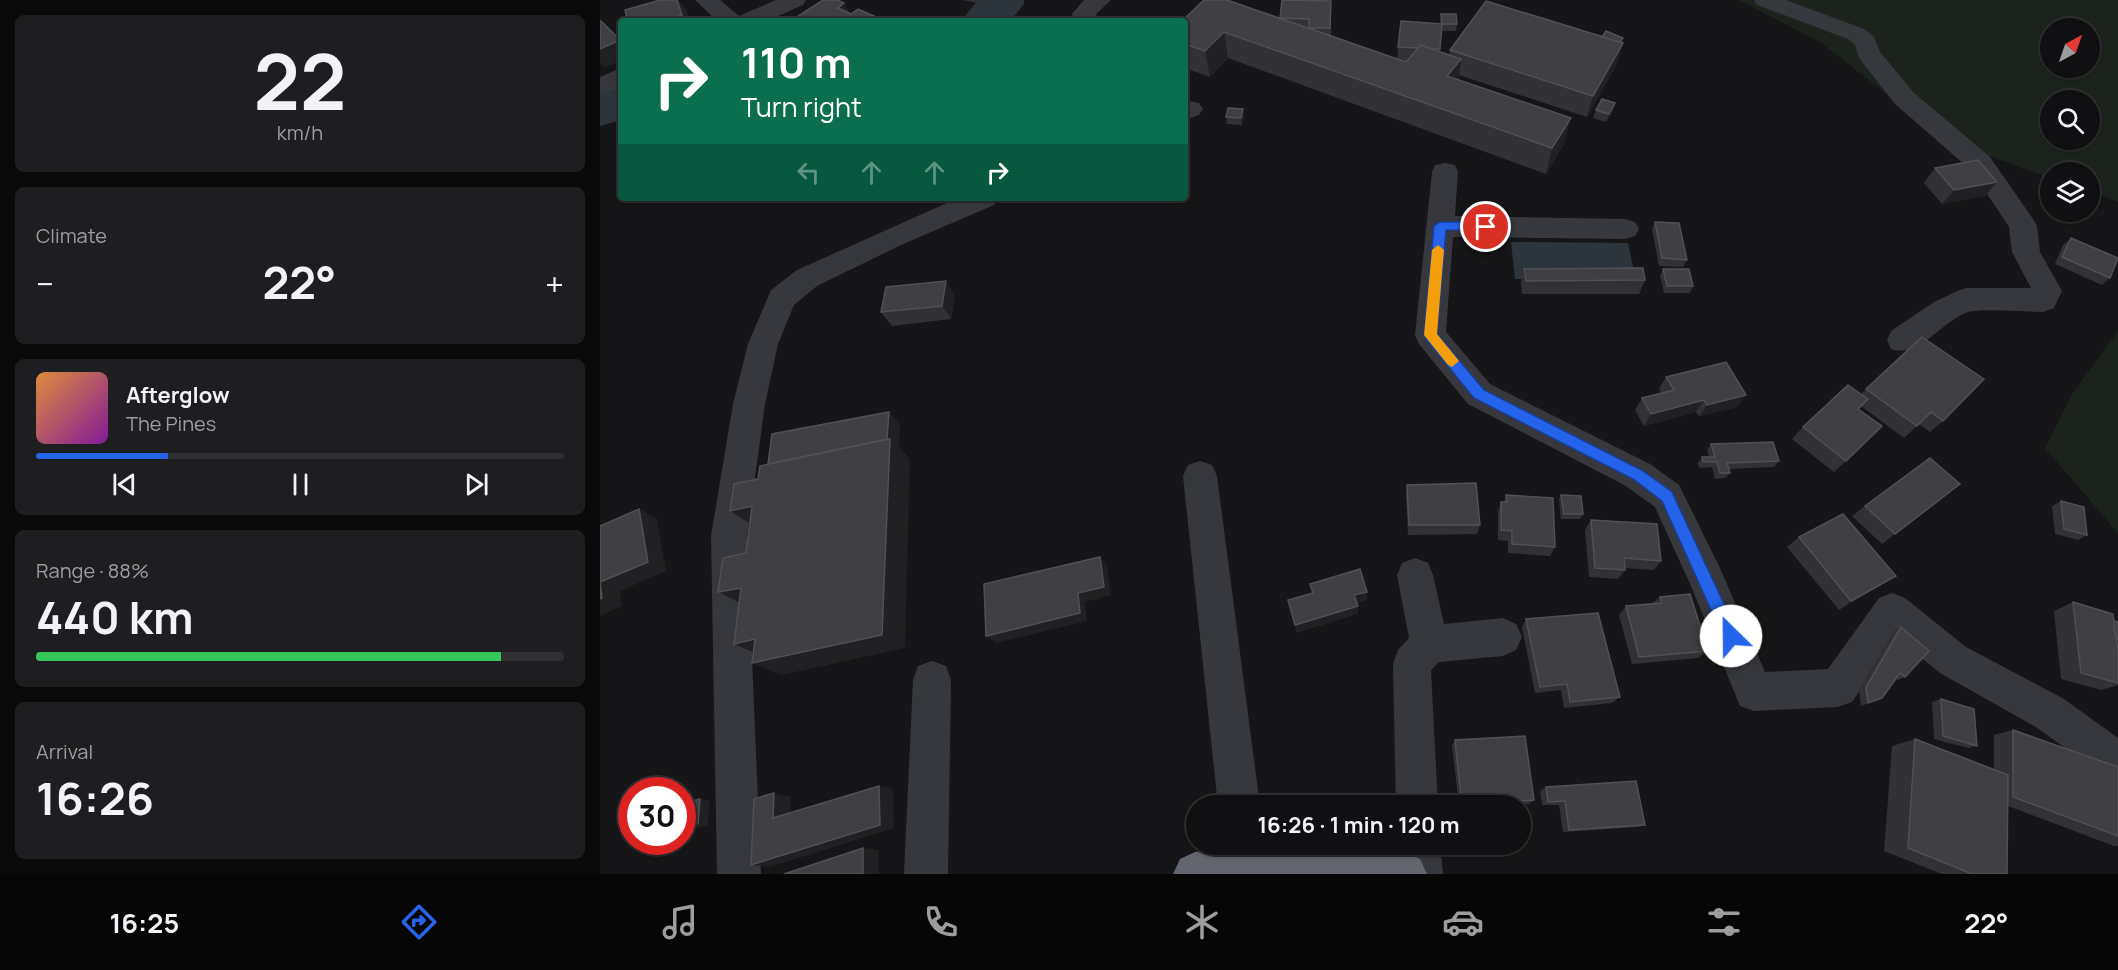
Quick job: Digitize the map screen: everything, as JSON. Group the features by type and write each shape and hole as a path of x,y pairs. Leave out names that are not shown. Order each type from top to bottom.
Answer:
{"highway":[{"path":"1195,874 1245,857 1280,865 1405,874"}],"street":[{"path":"706,0 727,18"},
{"path":"754,18 795,0"},
{"path":"1085,18 1084,14 1089,7 1100,0"},
{"path":"1765,0 1856,34 1866,42 1868,53 1904,98 1981,164 2023,226 2026,252 2047,291 2043,300 1966,300 1945,310 1902,340"},
{"path":"600,87 618,78"},
{"path":"1445,172 1431,335 1479,394 1638,475 1667,496 1707,580 1754,692 1838,688 1892,611 1953,660 2050,713 2118,762"},
{"path":"739,874 729,536 749,404 763,344 782,298 807,278 977,201"},
{"path":"1440,226 1625,229"},
{"path":"1200,476 1238,795"},
{"path":"1416,575 1429,644"},
{"path":"1417,795 1412,664 1429,644 1503,637"},
{"path":"926,874 932,680"},
{"path":"1420,855 1421,874"}],"shaded area":[{"path":"1739,0 2118,0 2118,202 2100,195 2100,162 2040,162 2040,174 1947,141 1820,42"},
{"path":"1511,242 1628,243 1636,280 1515,279"},
{"path":"2118,331 2118,533 2045,448 2071,396"}],"building":[{"path":"660,0 677,0 682,15 671,18 627,18 625,10"},
{"path":"823,0 837,0 844,3 838,8 851,14 858,9 874,16 872,18 795,18"},
{"path":"1204,0 1227,0 1406,62 1421,45 1461,59 1447,76 1571,118 1552,148 1224,32 1205,51 1188,45 1188,18 1185,18"},
{"path":"1282,0 1331,1 1330,28 1309,28 1309,19 1280,18"},
{"path":"1486,1 1623,43 1593,96 1450,50"},
{"path":"1441,14 1456,14 1457,24 1442,24"},
{"path":"601,21 618,38 618,41 600,49"},
{"path":"1401,21 1442,24 1440,49 1421,45 1418,48 1398,47"},
{"path":"1606,31 1623,38 1620,42 1602,37"},
{"path":"1602,99 1615,103 1609,114 1596,110"},
{"path":"1228,108 1243,109 1241,118 1226,117"},
{"path":"1978,160 1997,182 1954,190 1935,168"},
{"path":"1655,222 1679,223 1687,260 1662,258"},
{"path":"2071,238 2118,258 2110,278 2062,257"},
{"path":"1643,268 1645,280 1526,281 1524,269"},
{"path":"1663,269 1689,269 1693,286 1667,286"},
{"path":"946,281 942,306 881,312 886,287"},
{"path":"1922,337 1984,379 1943,421 1931,412 1917,426 1866,389"},
{"path":"1726,362 1746,395 1707,405 1704,400 1651,414 1642,398 1674,390 1666,377"},
{"path":"1848,385 1868,399 1858,409 1882,426 1846,461 1803,427"},
{"path":"889,412 887,439 768,464 772,434"},
{"path":"890,439 882,635 752,663 755,639 734,644 741,588 718,592 723,558 746,553 752,506 730,511 734,484 758,479 760,466"},
{"path":"1773,442 1779,461 1727,463 1730,473 1720,473 1717,462 1703,462 1702,457 1715,457 1711,444"},
{"path":"1930,458 1960,484 1895,534 1865,506"},
{"path":"1476,483 1480,525 1409,525 1407,485"},
{"path":"1506,495 1553,498 1555,547 1512,544 1512,531 1501,530 1501,502 1507,502"},
{"path":"1561,495 1581,496 1583,514 1564,514"},
{"path":"2061,501 2084,507 2087,535 2064,529"},
{"path":"639,509 648,562 600,582 600,526"},
{"path":"1843,514 1896,576 1851,601 1799,537"},
{"path":"1591,520 1657,524 1661,561 1624,558 1625,570 1595,568"},
{"path":"1100,557 1104,587 1078,593 1080,613 986,636 984,584"},
{"path":"1360,569 1367,592 1354,595 1358,606 1295,625 1288,600 1313,593 1310,584"},
{"path":"1690,594 1708,651 1639,657 1626,606 1662,603 1660,597"},
{"path":"2073,602 2113,614 2118,651 2118,683 2081,673"},
{"path":"1598,613 1620,697 1570,702 1567,684 1540,687 1526,619"},
{"path":"2114,621 2118,622 2118,639 2116,639"},
{"path":"1901,627 1929,651 1905,677 1900,673 1882,698 1868,703 1866,687"},
{"path":"1941,699 1974,709 1977,746 1943,736"},
{"path":"2013,730 2118,767 2118,836 2013,797"},
{"path":"1525,736 1534,800 1531,800 1531,795 1461,795 1455,740"},
{"path":"1915,739 2008,775 2007,874 1972,874 1908,848"},
{"path":"1636,781 1645,825 1569,830 1565,801 1548,802 1546,787"},
{"path":"879,786 880,825 751,865 754,799 774,793 773,818"},
{"path":"700,799 698,824 696,824 696,800"},
{"path":"863,848 863,874 784,874"}],"waterway":[{"path":"987,18 1001,4 1001,0"},
{"path":"600,109 618,100"}],"slow traffic":[{"path":"1438,250 1431,335 1452,361"}],"route":[{"path":"1486,227 1440,226 1431,335 1479,394 1638,475 1667,496 1731,636"}]}
